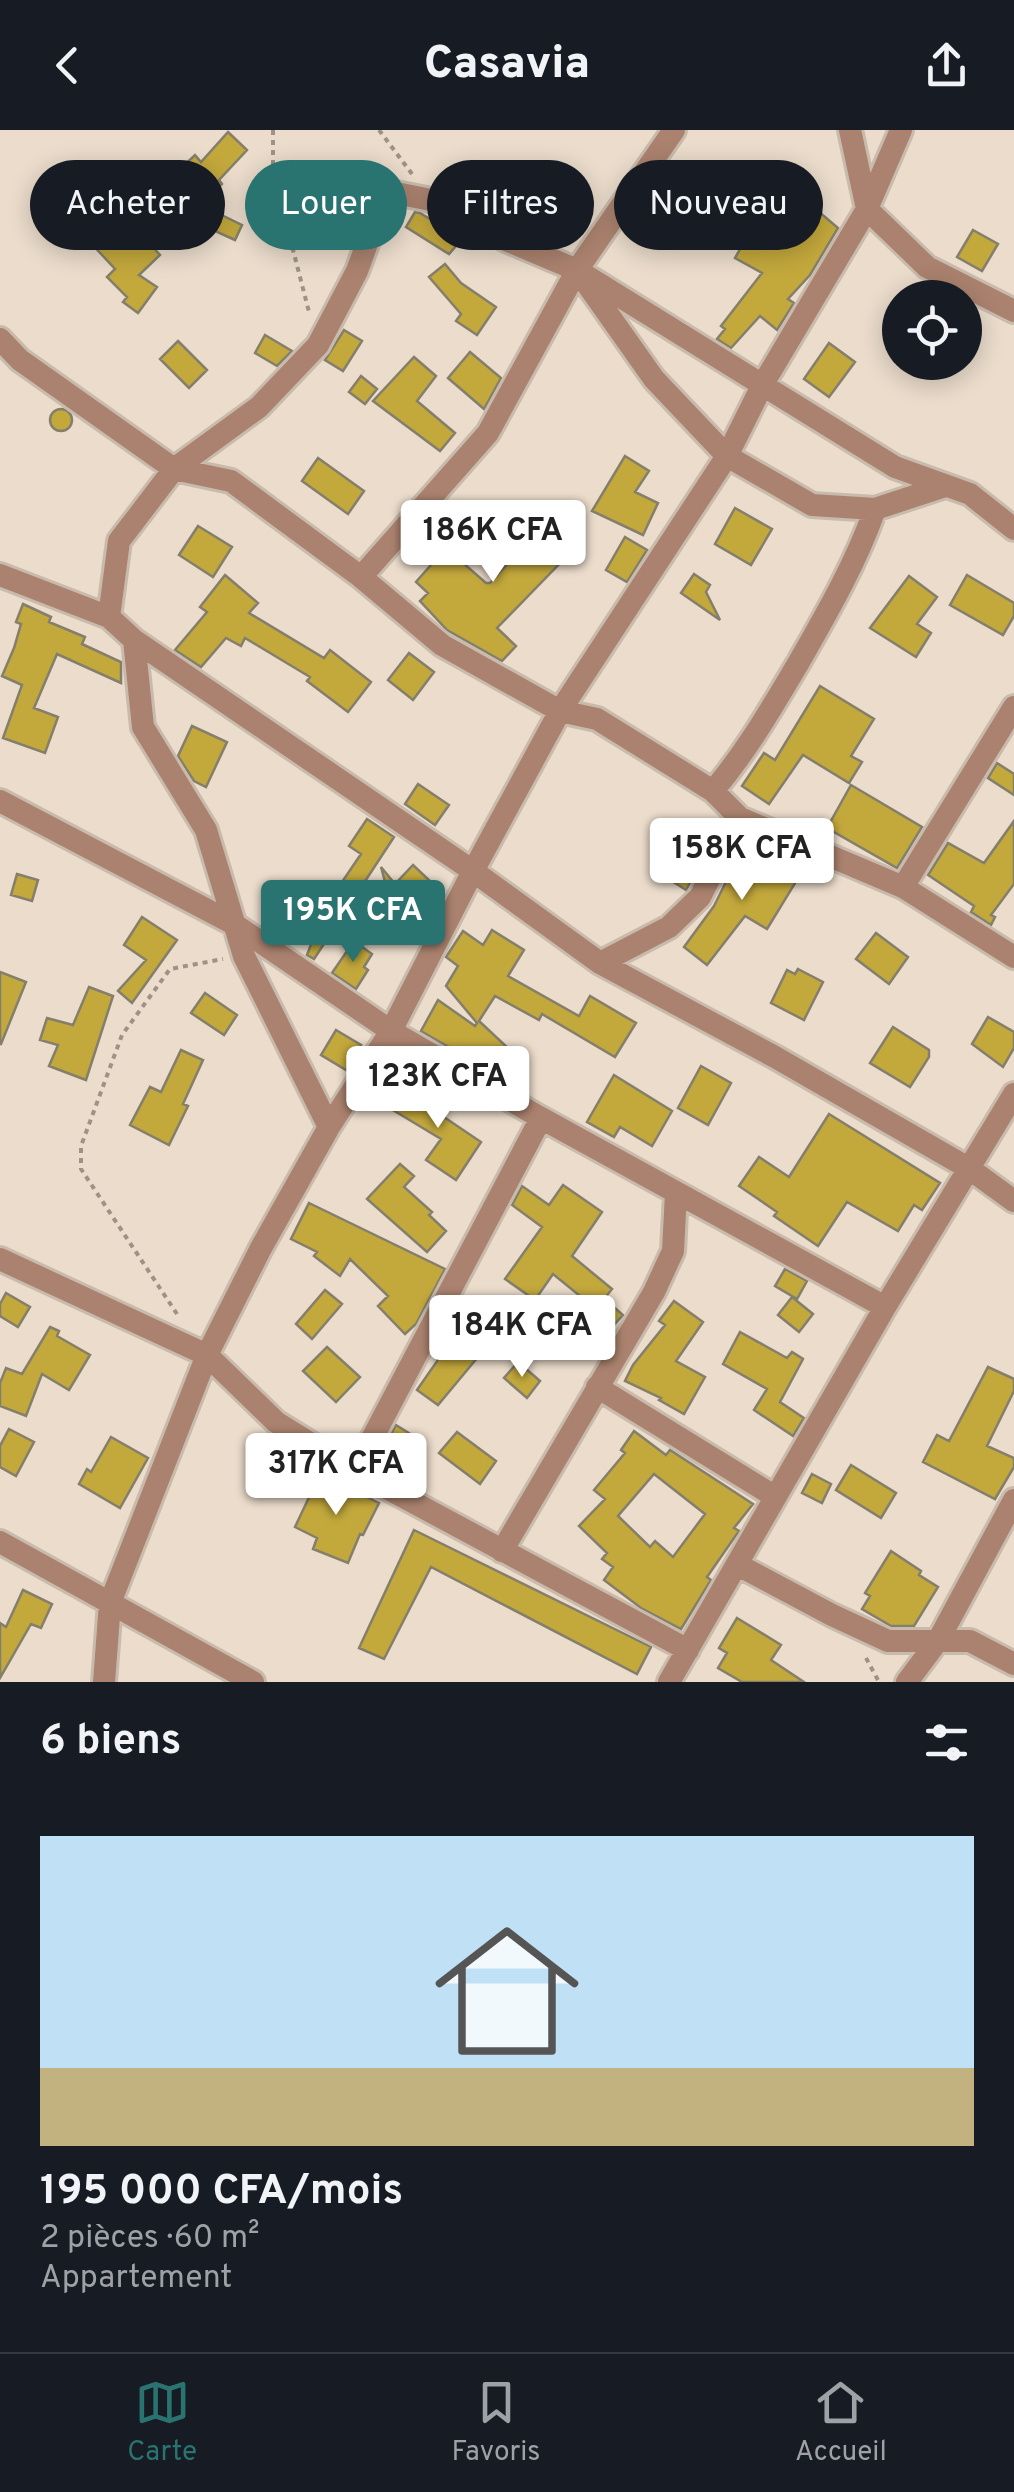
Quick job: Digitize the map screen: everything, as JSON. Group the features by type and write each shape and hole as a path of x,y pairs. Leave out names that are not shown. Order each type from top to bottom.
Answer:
{"street":[{"path":"362,577 488,433 577,270 674,130"},
{"path":"850,130 867,208 927,267 1014,311"},
{"path":"104,1682 110,1603 208,1355 261,1248 329,1126 392,1031 472,871 560,711 728,456 763,384 867,208 901,130"},
{"path":"108,616 119,541 174,469 258,407 318,346 357,271 380,208 396,193 427,199"},
{"path":"530,250 577,270 895,467 970,494 1014,529"},
{"path":"577,270 654,379 728,456 812,505 875,509 942,487"},
{"path":"0,339 20,360 174,469 231,481 362,577 442,645 560,711 597,718 713,791 740,818 902,887 1014,957"},
{"path":"713,791 745,753 809,645 861,549 875,509"},
{"path":"0,575 108,616 134,640 600,963 970,1168 1014,1201"},
{"path":"134,640 143,727 206,830 244,956 329,1126"},
{"path":"902,887 1014,707"},
{"path":"0,801 234,924 392,1031 541,1118 884,1306"},
{"path":"600,963 669,927 700,897 740,818"},
{"path":"668,1682 884,1306 1014,1094"},
{"path":"356,1470 541,1118"},
{"path":"502,1550 654,1292 673,1251 676,1192"},
{"path":"0,1259 208,1355 276,1422 356,1470 688,1650"},
{"path":"597,1387 774,1496"},
{"path":"1013,1501 1014,1529"},
{"path":"907,1682 938,1638 1013,1501"},
{"path":"0,1542 253,1682"},
{"path":"738,1565 888,1640 970,1641 1014,1664"}],"path":[{"path":"274,130 272,172 318,346"},
{"path":"378,130 427,194"},
{"path":"177,1314 81,1169 81,1146 122,1036 170,968 244,956"}],"building":[{"path":"228,132 247,150 225,174 225,160 203,160"},
{"path":"415,212 427,217 427,240 407,228"},
{"path":"823,215 838,228 810,275 788,299 794,303 777,330 760,316 731,348 717,339 725,329 721,326 762,273 735,258 740,250 823,250"},
{"path":"225,217 242,225 235,240 225,235"},
{"path":"973,230 998,244 982,271 957,257"},
{"path":"97,250 155,250 160,255 139,275 157,287 138,313 123,302 127,297 107,277 115,269"},
{"path":"445,264 461,283 496,307 477,335 456,321 461,314 429,277"},
{"path":"344,330 362,341 343,371 325,360"},
{"path":"265,335 292,351 277,366 255,353"},
{"path":"178,341 207,370 189,388 160,359"},
{"path":"829,343 855,362 829,397 804,379"},
{"path":"470,352 501,378 484,409 448,378"},
{"path":"414,357 436,376 417,401 455,433 440,451 373,401"},
{"path":"361,376 377,389 365,404 349,392"},
{"path":"61,409 69,412 69,428 61,431 53,428 50,420 53,412"},
{"path":"625,456 649,471 635,492 658,503 643,535 592,511"},
{"path":"318,458 364,491 348,514 302,481"},
{"path":"541,502 572,535 557,553 564,559 497,628 516,646 502,661 447,630 420,601 428,593 416,582 446,548 490,583 527,542 514,527"},
{"path":"735,508 772,529 751,565 715,544"},
{"path":"198,526 232,547 213,577 179,555"},
{"path":"625,537 647,550 627,582 606,570"},
{"path":"694,574 710,585 706,592 720,620 681,593"},
{"path":"225,575 258,603 249,613 324,658 330,650 371,682 348,712 307,681 310,677 245,638 241,646 226,638 201,667 175,650 207,612 200,607"},
{"path":"967,575 1014,603 1014,616 1003,635 950,605"},
{"path":"909,576 937,597 917,624 931,633 916,657 870,628"},
{"path":"23,604 51,617 49,622 85,637 82,644 121,662 121,683 57,654 34,708 58,717 45,753 3,738 22,685 2,676 21,624 16,622"},
{"path":"409,653 434,672 413,700 388,680"},
{"path":"820,686 874,719 851,756 862,762 849,783 803,755 769,804 742,786 764,753 775,760"},
{"path":"192,726 227,742 206,787 194,781 178,756"},
{"path":"997,763 1014,774 1014,795 988,778"},
{"path":"418,784 449,805 435,825 405,804"},
{"path":"851,785 922,827 897,868 827,828"},
{"path":"367,819 394,837 314,959 307,955 325,907 361,854 349,846"},
{"path":"1014,821 1014,884 991,915 995,917 991,925 971,912 974,906 928,875 948,843 984,863"},
{"path":"672,847 700,864 686,890 658,872"},
{"path":"743,847 797,880 767,929 745,916 707,965 684,947 714,906"},
{"path":"413,865 429,880 410,901 423,917 423,933 408,937 398,930 381,867 395,884"},
{"path":"17,874 38,880 32,901 11,895"},
{"path":"142,917 177,940 132,1003 118,991 146,960 124,945"},
{"path":"492,930 524,950 508,976 579,1016 590,996 636,1023 615,1057 542,1014 539,1020 495,996 479,1021 510,1050 490,1071 421,1031 438,1000 475,1026 477,1023 446,986 458,966 446,957 463,931 483,945"},
{"path":"876,933 908,957 889,984 856,959"},
{"path":"354,941 372,954 364,967 368,970 356,989 332,973"},
{"path":"798,969 823,982 804,1020 771,1003 787,970 795,974"},
{"path":"0,972 26,982 1,1044 0,1044"},
{"path":"89,987 113,996 86,1080 49,1066 58,1045 40,1040 47,1018 73,1025"},
{"path":"205,993 237,1015 224,1035 191,1013"},
{"path":"988,1017 1014,1032 1014,1048 1003,1067 972,1044"},
{"path":"893,1027 929,1050 929,1057 910,1087 870,1063"},
{"path":"336,1030 361,1045 346,1070 321,1055"},
{"path":"181,1050 203,1060 183,1104 188,1106 169,1145 130,1125 150,1087 161,1092"},
{"path":"701,1066 731,1083 708,1125 678,1108"},
{"path":"614,1075 672,1111 652,1146 620,1127 614,1137 587,1122"},
{"path":"409,1083 447,1106 441,1115 481,1142 456,1180 426,1160 441,1139 393,1110"},
{"path":"829,1114 940,1183 922,1210 914,1205 898,1231 847,1202 818,1246 739,1186 759,1157 789,1177"},
{"path":"400,1164 414,1176 404,1187 446,1231 427,1252 367,1199"},
{"path":"563,1185 602,1212 572,1256 612,1289 596,1309 553,1274 535,1300 505,1279 542,1227 512,1205 522,1186 549,1205"},
{"path":"309,1203 445,1269 416,1324 405,1334 378,1306 388,1296 350,1259 340,1276 314,1256 317,1252 291,1239"},
{"path":"785,1269 807,1281 797,1299 775,1286"},
{"path":"325,1290 342,1304 312,1339 296,1324"},
{"path":"6,1293 30,1307 18,1327 0,1316 0,1304"},
{"path":"792,1297 813,1314 799,1332 778,1315"},
{"path":"674,1301 703,1322 676,1361 705,1377 684,1414 625,1381 665,1325 659,1321"},
{"path":"608,1302 623,1315 611,1328 597,1316"},
{"path":"463,1324 488,1345 438,1405 417,1390 440,1357 437,1354"},
{"path":"50,1327 59,1331 57,1336 90,1355 69,1390 42,1374 26,1416 0,1406 0,1383 6,1368 22,1374"},
{"path":"740,1332 787,1358 792,1352 803,1359 780,1402 804,1418 793,1436 754,1410 767,1389 723,1364"},
{"path":"327,1347 360,1377 336,1402 303,1371"},
{"path":"518,1362 540,1381 527,1398 504,1378"},
{"path":"988,1367 1014,1379 1014,1391 987,1446 1014,1458 1014,1467 995,1499 923,1462 937,1435 949,1441"},
{"path":"396,1425 412,1435 384,1469 375,1465"},
{"path":"9,1429 34,1442 16,1476 0,1467 0,1446"},
{"path":"634,1431 666,1455 670,1450 753,1504 734,1528 739,1531 707,1577 711,1580 681,1629 641,1608 604,1580 613,1567 602,1559 607,1553 579,1526 605,1499 594,1490 625,1453 621,1450","holes":["654,1474 705,1514 673,1557 655,1541 650,1547 618,1516"]},
{"path":"457,1432 496,1461 480,1484 439,1453"},
{"path":"111,1437 148,1458 120,1508 79,1484 87,1469 91,1472"},
{"path":"851,1465 896,1493 881,1518 836,1490"},
{"path":"320,1474 379,1503 348,1563 313,1549 317,1538 295,1527"},
{"path":"812,1474 831,1484 822,1503 802,1493"},
{"path":"414,1530 651,1647 637,1674 431,1567 384,1659 359,1648"},
{"path":"891,1551 938,1587 914,1626 891,1626 862,1609 870,1596 865,1593"},
{"path":"23,1590 52,1604 41,1628 31,1624 0,1678 0,1623 6,1627"},
{"path":"737,1618 781,1645 771,1660 804,1682 742,1682 718,1668 727,1653 719,1648"}]}
